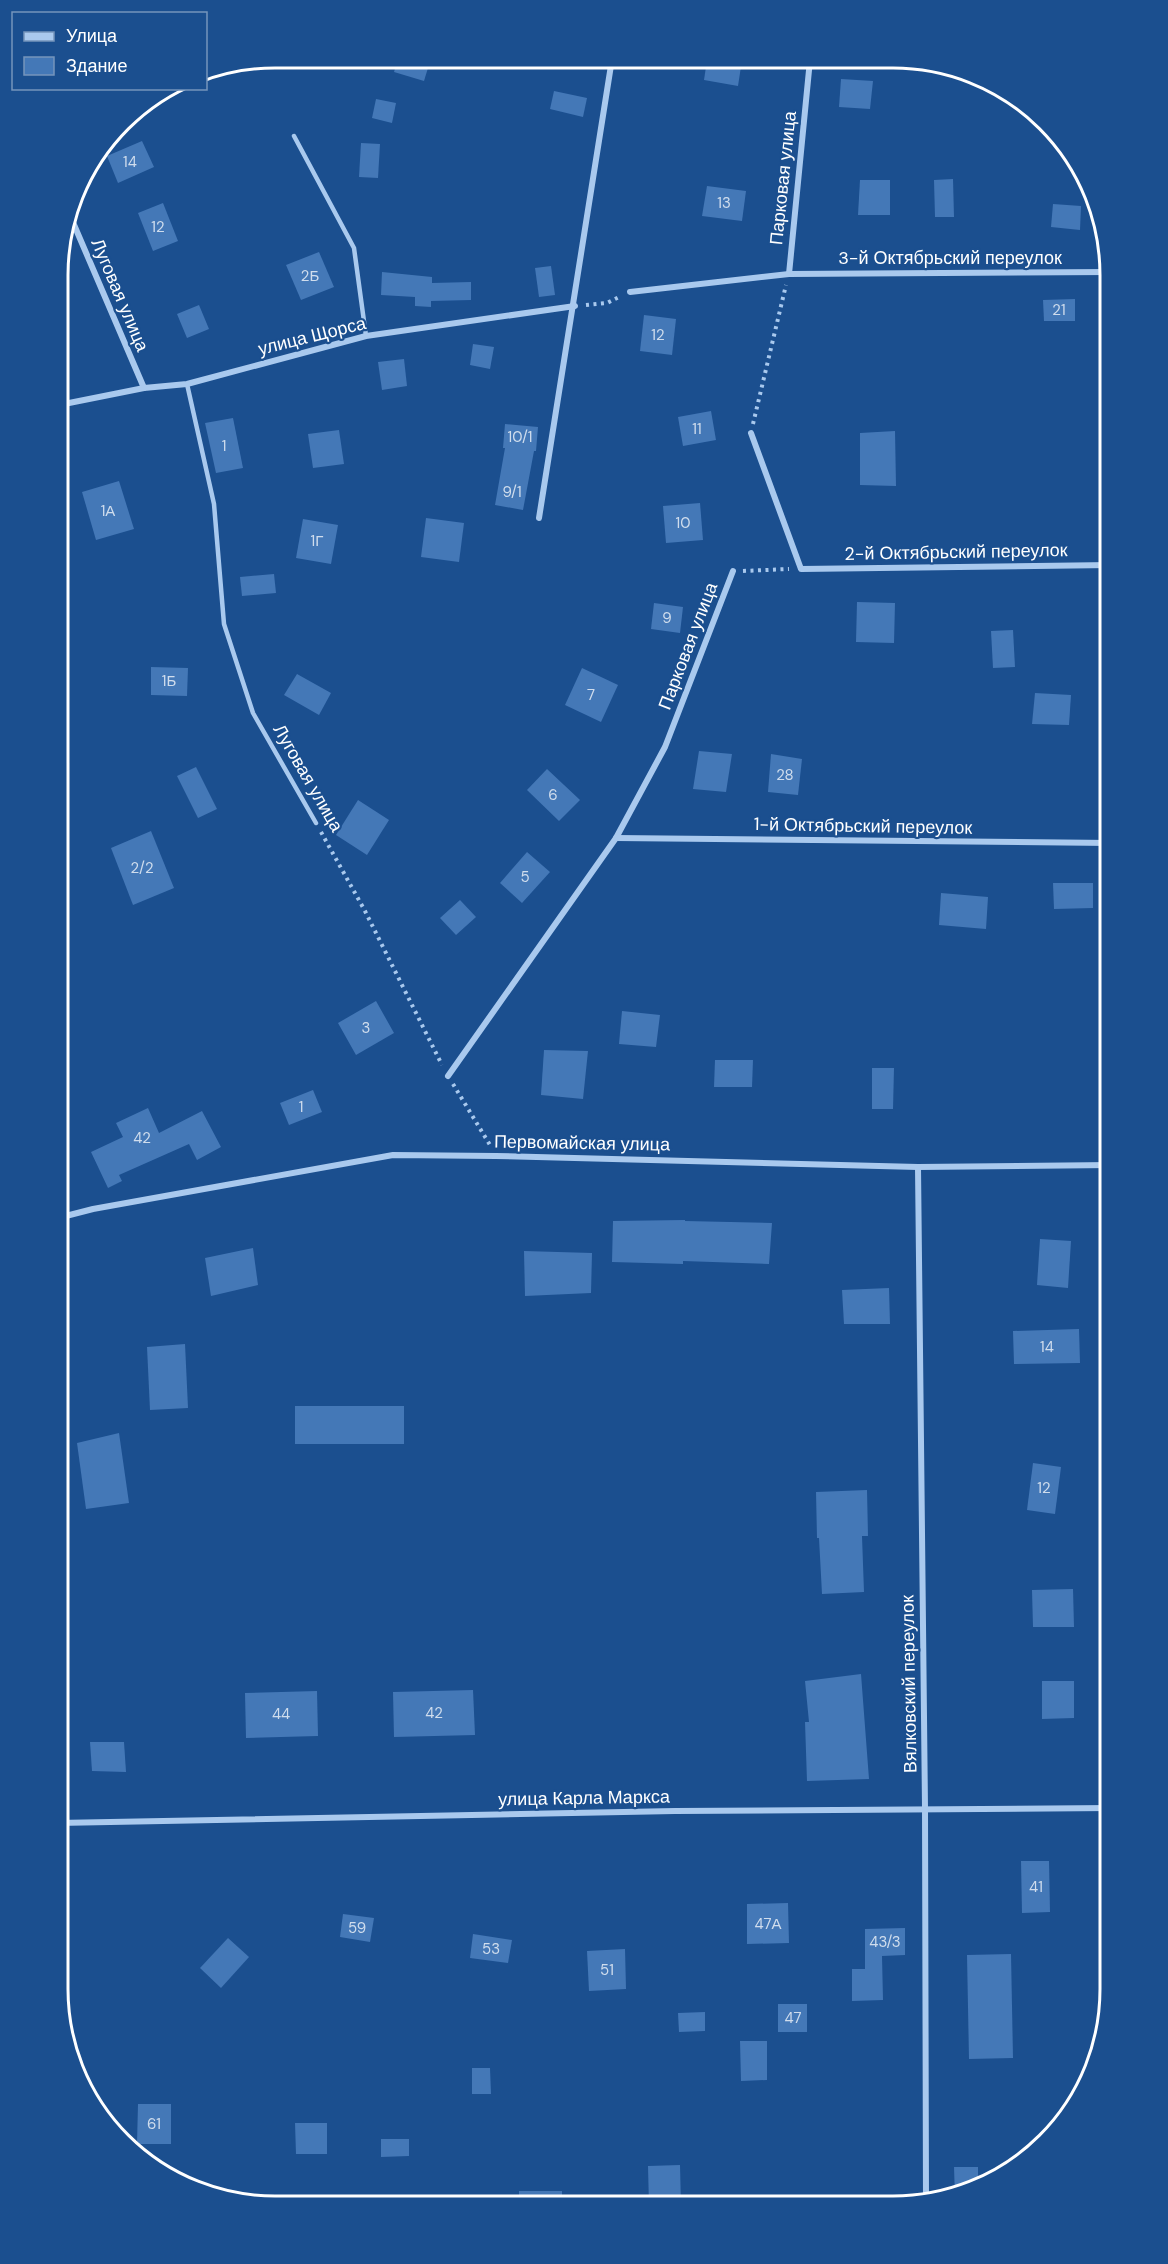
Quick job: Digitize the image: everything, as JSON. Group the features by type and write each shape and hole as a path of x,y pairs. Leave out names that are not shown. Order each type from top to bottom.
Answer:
{"street":[{"path":"539,518 575,306 611,68"},
{"name":"Парковая улица","path":"789,274 809,68"},
{"name":"Луговая улица","path":"74,225 144,388"},
{"name":"3-й Октябрьский переулок","path":"630,292 789,274 1100,272"},
{"name":"улица Щорса","path":"68,403 144,388 187,384 366,336 575,306"},
{"path":"751,433 801,569"},
{"name":"2-й Октябрьский переулок","path":"801,569 1100,565"},
{"name":"Парковая улица","path":"448,1076 616,838 665,747 733,571"},
{"name":"1-й Октябрьский переулок","path":"616,838 1100,843"},
{"name":"Первомайская улица","path":"68,1215 393,1155 918,1167 1100,1165"},
{"name":"Вялковский переулок","path":"918,1167 925,1808 926,2194"},
{"name":"улица Карла Маркса","path":"68,1823 925,1808 1100,1808"}],"lane":[{"path":"294,136 354,248 366,336"},
{"name":"Луговая улица","path":"187,384 214,504 224,624 253,712 316,824"}],"path":[{"path":"751,433 789,274"},
{"path":"575,306 607,303 630,292"},
{"name":"Парковая улица","path":"733,571 801,569"},
{"name":"Луговая улица","path":"316,824 365,911 448,1076 496,1156"}],"building":[{"path":"395,68 428,68 424,81 394,72"},
{"path":"706,68 741,68 738,86 704,80"},
{"path":"841,79 873,81 870,109 839,107"},
{"path":"554,91 587,98 583,117 550,109"},
{"path":"376,99 396,103 392,123 372,118"},
{"path":"142,141 154,167 118,183 107,156"},
{"path":"361,143 380,144 378,178 359,177"},
{"path":"953,179 954,217 935,217 934,180"},
{"path":"860,180 890,180 890,215 858,215"},
{"path":"707,186 746,191 742,221 702,216"},
{"path":"163,203 178,241 153,251 138,213"},
{"path":"1053,204 1081,206 1080,230 1051,227"},
{"path":"319,252 334,287 301,300 286,265"},
{"path":"551,266 555,295 539,297 535,268"},
{"path":"382,272 432,277 432,283 471,282 471,300 431,301 431,307 415,306 415,297 381,295"},
{"path":"1075,299 1075,321 1044,321 1043,300"},
{"path":"199,305 209,329 187,338 177,314"},
{"path":"644,315 676,319 672,355 640,351"},
{"path":"473,344 494,347 490,369 470,365"},
{"path":"404,359 407,386 382,390 378,362"},
{"path":"711,411 716,440 683,446 678,417"},
{"path":"233,418 243,468 216,473 205,423"},
{"path":"505,424 538,427 536,451 534,451 523,510 495,505 505,448 503,448"},
{"path":"339,430 344,464 313,468 308,434"},
{"path":"895,431 896,486 860,485 860,433"},
{"path":"119,481 134,529 96,540 82,492"},
{"path":"700,503 703,540 666,543 663,506"},
{"path":"426,518 464,523 459,562 421,557"},
{"path":"303,519 338,525 331,564 296,558"},
{"path":"274,574 276,593 242,596 240,577"},
{"path":"857,602 895,603 894,643 856,642"},
{"path":"654,603 683,607 680,633 651,629"},
{"path":"1013,630 1015,667 993,668 991,631"},
{"path":"151,667 188,668 187,696 151,695"},
{"path":"582,668 618,685 601,722 565,705"},
{"path":"297,674 331,693 319,715 284,695"},
{"path":"1035,693 1071,695 1069,725 1032,724"},
{"path":"699,751 732,754 726,792 693,789"},
{"path":"771,754 802,759 798,795 768,792"},
{"path":"196,767 217,809 198,818 177,776"},
{"path":"547,769 580,800 559,821 527,790"},
{"path":"358,800 389,820 367,855 336,835"},
{"path":"151,831 174,888 133,905 111,848"},
{"path":"527,852 550,872 522,903 500,883"},
{"path":"1053,883 1093,883 1093,908 1054,909"},
{"path":"941,893 988,897 986,929 939,925"},
{"path":"460,900 476,917 456,935 440,918"},
{"path":"376,1001 394,1033 356,1055 338,1023"},
{"path":"622,1011 660,1015 656,1047 619,1044"},
{"path":"544,1050 588,1051 583,1099 541,1095"},
{"path":"715,1060 753,1060 752,1087 714,1087"},
{"path":"872,1068 894,1068 893,1109 872,1109"},
{"path":"313,1090 322,1112 289,1125 280,1103"},
{"path":"148,1108 159,1133 202,1111 221,1147 197,1160 189,1144 119,1175 122,1181 108,1188 91,1152 123,1137 116,1123"},
{"path":"685,1220 772,1223 769,1264 683,1261 683,1264 612,1262 613,1221"},
{"path":"1040,1239 1071,1241 1068,1288 1037,1285"},
{"path":"253,1248 258,1285 211,1296 205,1258"},
{"path":"524,1251 592,1253 591,1293 525,1296"},
{"path":"889,1288 890,1324 844,1324 842,1290"},
{"path":"1079,1329 1080,1363 1014,1364 1013,1331"},
{"path":"185,1344 188,1408 150,1410 147,1347"},
{"path":"295,1406 404,1406 404,1444 295,1444"},
{"path":"119,1433 129,1503 86,1509 77,1443"},
{"path":"1033,1463 1061,1467 1055,1514 1027,1510"},
{"path":"867,1490 868,1536 862,1536 864,1592 822,1594 816,1492"},
{"path":"1073,1589 1074,1627 1033,1627 1032,1590"},
{"path":"861,1674 869,1779 807,1781 805,1722 809,1722 805,1681"},
{"path":"1042,1681 1074,1681 1074,1718 1042,1719"},
{"path":"473,1690 475,1735 394,1737 393,1692"},
{"path":"317,1691 318,1736 246,1738 245,1693"},
{"path":"90,1742 124,1742 126,1772 92,1771"},
{"path":"1021,1861 1049,1861 1050,1912 1022,1913"},
{"path":"788,1903 789,1943 747,1944 747,1904"},
{"path":"343,1914 374,1918 370,1942 340,1937"},
{"path":"905,1928 905,1955 882,1956 883,2000 852,2001 852,1969 865,1969 865,1929"},
{"path":"473,1934 512,1940 508,1963 470,1958"},
{"path":"228,1938 249,1957 221,1988 200,1968"},
{"path":"625,1949 626,1989 589,1991 587,1951"},
{"path":"1011,1954 1013,2058 969,2059 967,1955"},
{"path":"778,2004 807,2004 807,2032 778,2032"},
{"path":"705,2012 705,2031 679,2032 678,2013"},
{"path":"740,2041 767,2041 767,2080 741,2081"},
{"path":"472,2068 490,2068 491,2094 472,2094"},
{"path":"138,2104 171,2104 171,2144 137,2144"},
{"path":"295,2123 327,2123 327,2154 296,2154"},
{"path":"381,2139 409,2139 409,2156 381,2157"},
{"path":"680,2165 681,2196 649,2196 648,2166"},
{"path":"954,2167 978,2167 978,2178 955,2187"},
{"path":"519,2191 562,2191 562,2196 519,2196"}]}
